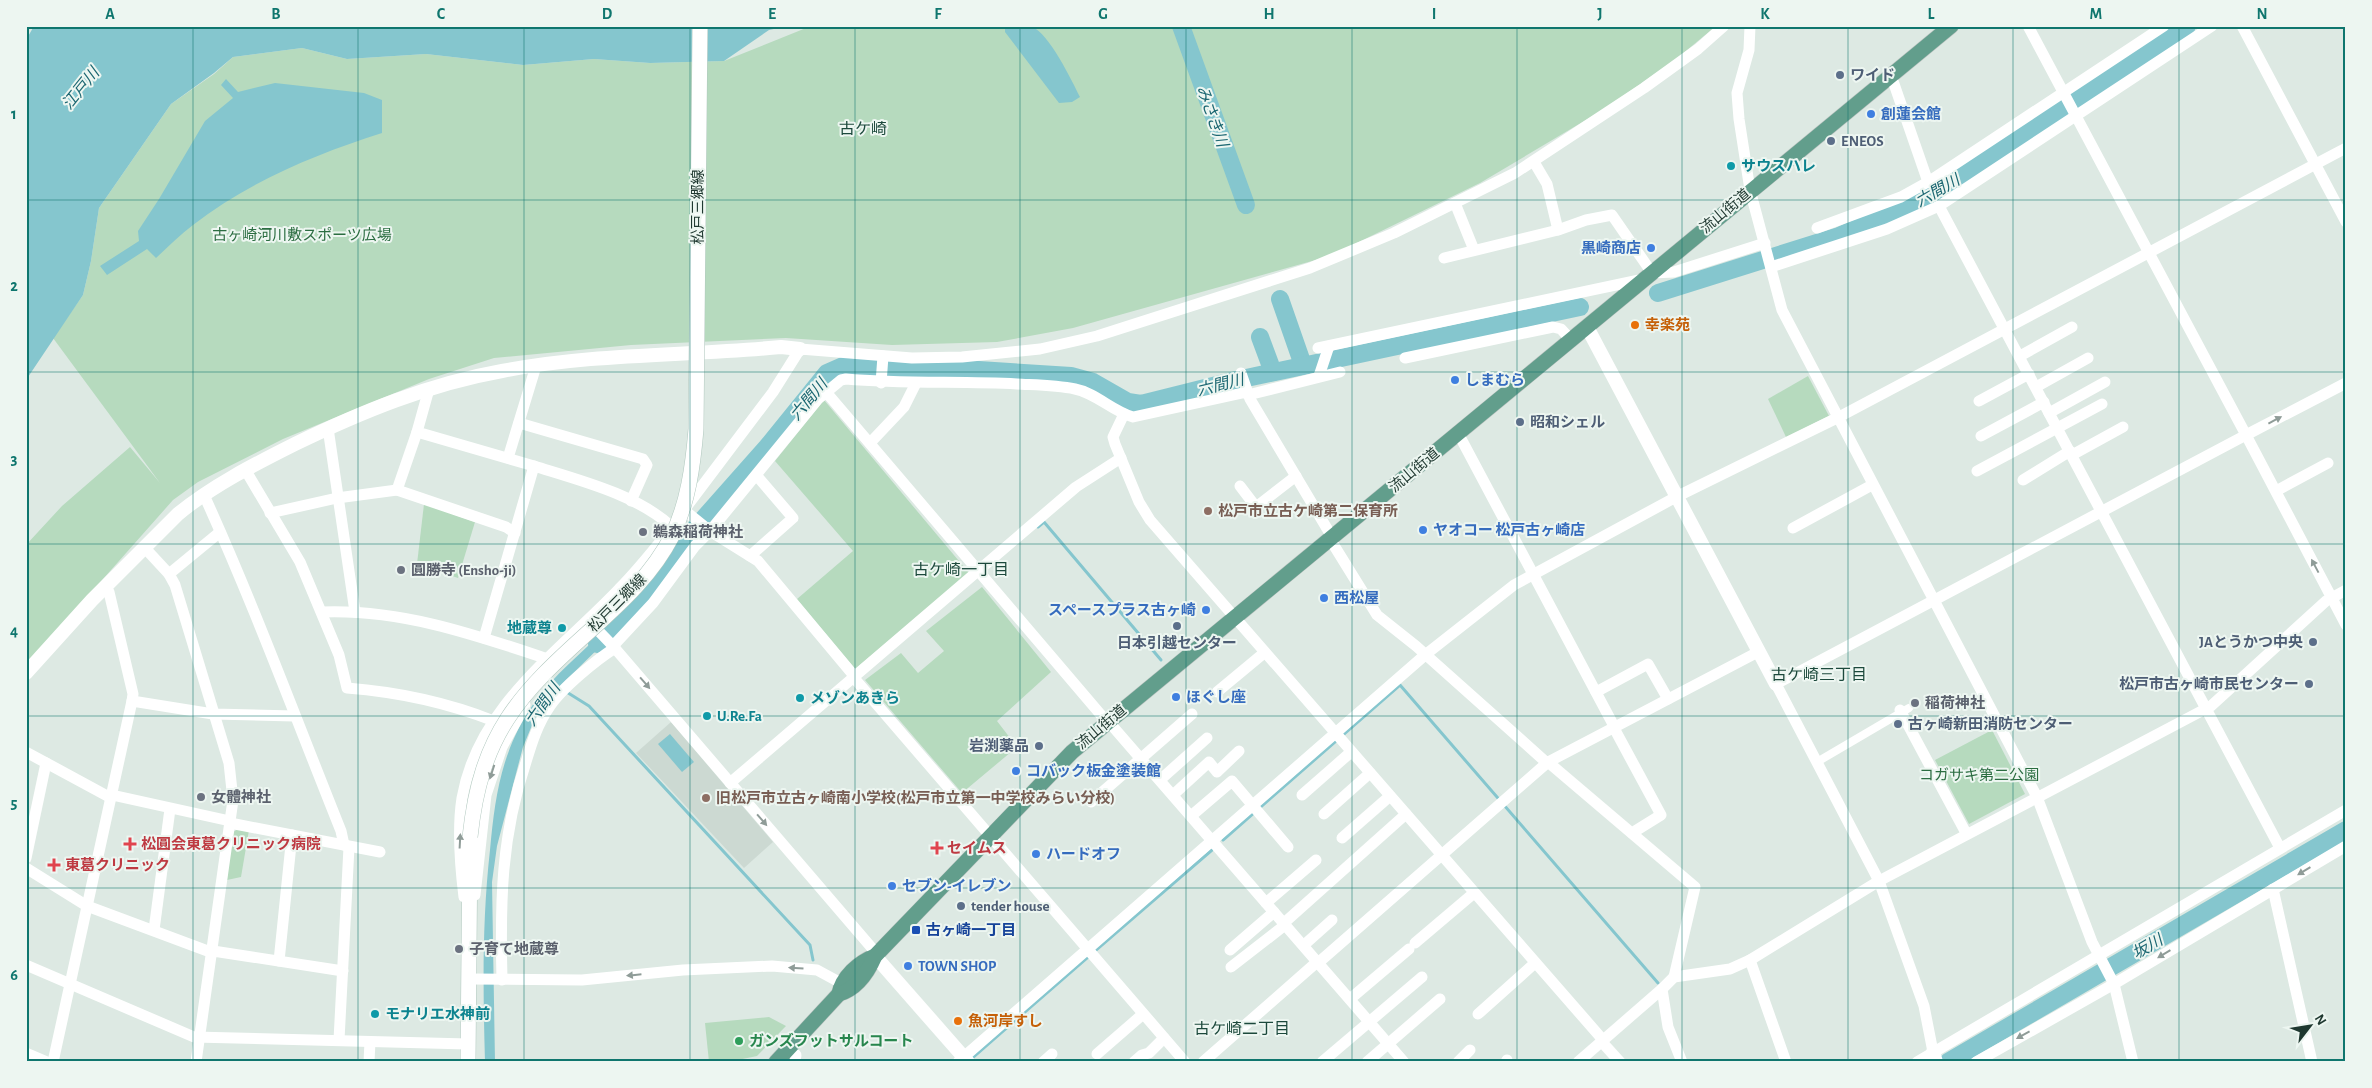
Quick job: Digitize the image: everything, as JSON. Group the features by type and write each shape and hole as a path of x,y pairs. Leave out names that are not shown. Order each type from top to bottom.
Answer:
{"main road":[{"name":"松戸三郷線","path":"468,1062 472,979 468,942 470,837 482,772 506,720 518,702 546,670 628,596 645,577 671,537 685,502 690,479 696,429 700,26"},
{"name":"流山街道","path":"776,1062 792,1055 840,989 864,960 876,955 1054,768 1107,721 1951,26"}],"street":[{"path":"26,673 104,588 178,514 246,471 328,428 382,405 469,378 536,366 635,355 781,347 883,356 935,357 1040,349 1088,339 1310,268 1378,240 1455,203 1534,162 1644,88 1698,49 1724,26"},
{"path":"1750,26 1750,50 1737,93 1743,150 1750,190 1786,321 2037,797 2098,956 2114,984 2133,1062"},
{"path":"2028,26 2346,624"},
{"path":"1817,228 1876,204 1901,197 1928,182 2164,26"},
{"path":"1771,267 1825,251 1887,229 1939,206 2212,26"},
{"path":"2242,26 2346,222"},
{"path":"1889,77 1893,81 1928,182"},
{"path":"588,620 614,647 730,783 963,1060 1087,949 1425,655 1514,585 1676,497 1837,418 2346,148"},
{"path":"1534,162 1547,184 1558,230"},
{"path":"1455,203 1474,250"},
{"path":"1939,206 2280,848"},
{"path":"1444,258 1558,230 1586,220 1612,215 1650,275"},
{"path":"1319,376 1324,347 1650,275 1674,272 1766,243"},
{"path":"1406,358 1552,327 1561,329 1571,340"},
{"path":"1587,327 1879,881 1924,1006 1934,1057"},
{"path":"2020,356 2072,327"},
{"path":"468,942 460,857 462,798 473,760 494,721 517,688 542,661 620,589 687,512 773,392 800,349"},
{"path":"881,382 883,356"},
{"path":"2036,386 2088,358"},
{"path":"508,458 536,366"},
{"path":"502,980 501,895 508,827 520,779 538,726 550,706 564,691 614,647 652,603 709,530 757,476 801,420 826,392 841,380 916,383 960,382 1074,389 1082,391 1133,417 1248,394 1340,372"},
{"path":"1241,373 1248,394 1378,615 1695,886 1674,977 1578,1062"},
{"path":"1979,401 2029,374"},
{"path":"2050,413 2105,382"},
{"path":"870,443 904,407 916,383"},
{"path":"1776,684 2346,383"},
{"path":"397,490 417,432 429,389"},
{"path":"826,392 1107,721 1404,1062"},
{"path":"1981,436 2044,402"},
{"path":"1977,471 2102,404"},
{"path":"1124,414 1113,436 1120,458 1139,502 1150,520 1620,1062"},
{"path":"519,423 643,460 647,465 631,501"},
{"path":"2023,480 2123,427"},
{"path":"328,428 355,612"},
{"path":"417,432 592,484 658,514 672,527"},
{"path":"1458,432 1661,815 1632,833"},
{"path":"730,783 1076,487 1120,458"},
{"path":"2276,492 2328,463"},
{"path":"484,638 534,466"},
{"path":"246,471 300,562 339,655 347,688 400,694 439,702 494,721"},
{"path":"750,556 793,518 757,476"},
{"path":"1240,486 1256,507 1296,476"},
{"path":"1793,528 1872,485"},
{"path":"270,513 337,498 397,490 506,526 515,533"},
{"path":"204,496 347,846 340,1040"},
{"path":"687,512 709,530 758,561 989,836 1185,1062"},
{"path":"169,574 220,532"},
{"path":"144,547 169,574 174,585 232,779 233,800 201,1038 196,1062"},
{"path":"53,1062 133,694 109,592 104,588"},
{"path":"1674,977 1730,969 1750,960 1879,881 2206,708 2331,597 2346,590"},
{"path":"322,612 355,612 439,625 484,638 542,661"},
{"path":"1203,1062 1548,762 1758,652"},
{"path":"1217,692 1264,653"},
{"path":"468,942 486,795 502,747 538,684 542,661"},
{"path":"1596,692 1648,664 1668,699"},
{"path":"132,701 213,714 294,716"},
{"path":"502,710 538,726"},
{"path":"1817,762 1903,710 1966,834"},
{"path":"1091,802 1192,714"},
{"path":"1160,780 1207,738"},
{"path":"1173,795 1209,762 1217,772 1239,751"},
{"path":"26,752 112,796 380,852"},
{"path":"1302,795 1351,752"},
{"path":"26,858 46,763"},
{"path":"1324,814 1370,773"},
{"path":"1191,816 1232,781 1288,847"},
{"path":"1342,838 1390,796"},
{"path":"154,930 170,809"},
{"path":"1917,1062 1934,1057 2098,956 2346,810"},
{"path":"1231,967 1285,924 1406,814"},
{"path":"279,961 292,835"},
{"path":"1976,1062 2114,984 2346,846"},
{"path":"1230,950 1316,860"},
{"path":"26,868 29,872 87,906 213,952 343,971"},
{"path":"2273,889 2312,1062"},
{"path":"1350,999 1474,893"},
{"path":"1304,945 1332,920"},
{"path":"1750,960 1786,1062"},
{"path":"1478,1014 1534,963"},
{"path":"26,965 194,1037 468,1044"},
{"path":"472,979 582,980 683,970 772,966 817,970 840,989"},
{"path":"1322,1062 1422,977"},
{"path":"1662,989 1668,1026 1682,1062"},
{"path":"1367,1062 1440,999"},
{"path":"1097,1054 1143,1014"},
{"path":"1134,1062 1142,1055 1149,1053 1164,1038"},
{"path":"369,1062 370,1042"},
{"path":"1458,1062 1470,1050"},
{"path":"26,1053 47,1062"},
{"path":"1043,1062 1052,1054"}],"shaded area":[{"name":"旧松戸市立古ヶ崎南小学校(松戸市立第一中学校みらい分校)","path":"671,722 773,842 744,868 636,753"}],"green space":[{"name":"古ヶ崎河川敷スポーツ広場","path":"811,26 1716,26 1675,60 1601,111 1480,183 1330,256 1073,328 997,342 892,345 786,338 631,345 494,358 429,379 283,439 198,482 173,500 26,666 26,545 62,506 130,447 160,483 53,338 83,295 91,261 99,208 171,104 214,74 233,57 302,48 347,59 426,54 523,65 594,59 650,63 724,61"},
{"path":"1808,376 1829,416 1786,437 1768,399"},
{"path":"824,400 969,573 855,669 797,599 853,551 775,461"},
{"path":"424,504 475,522 458,578 417,564"},
{"path":"982,587 1051,672 997,721 1017,747 962,793 865,680 901,653 918,673 944,651 926,631"},
{"name":"コガサキ第二公園","path":"1992,730 2025,794 1969,824 1935,760"},
{"path":"240,828 249,830 241,877 227,880 231,833"},
{"name":"ガンズフットサルコート","path":"769,1017 786,1026 757,1056 728,1062 709,1062 705,1023"}],"water":[{"name":"江戸川","path":"34,26 788,26 769,30 724,61 650,63 594,59 523,65 426,54 347,59 302,48 233,57 171,104 99,208 91,261 83,295 26,380 26,40"},
{"path":"1005,26 1026,26 1039,31 1053,48 1080,97 1072,102 1059,103 1005,32"},
{"path":"226,79 238,92 275,83 364,93 382,100 382,133 308,160 236,195 193,225 156,258 147,249 107,275 100,266 139,241 138,231 205,121 233,98 221,85"},
{"path":"610,625 616,631 550,696 535,718 523,747 497,846 492,882 495,1062 485,1062 484,930 492,830 501,775 513,740 532,706 559,674"},
{"path":"670,734 694,762 682,772 658,744"}],"waterway":[{"name":"みさき川","path":"1181,26 1246,205"},
{"name":"六間川","path":"1658,293 1839,236 1929,197 2187,26"},
{"name":"みさき川","path":"1280,299 1303,365"},
{"name":"六間川","path":"597,644 646,591 697,526 767,447 827,373 843,366 889,369 963,369 1071,376 1093,382 1128,402 1141,404 1237,380 1580,307"},
{"path":"1260,337 1273,372"},
{"path":"1038,527 1044,522 1161,660"},
{"path":"1223,840 1400,685 1658,983"},
{"path":"565,691 589,706 810,945 813,960"},
{"name":"坂川","path":"1948,1062 2346,830"},
{"path":"1096,950 1212,850"},
{"path":"971,1059 1088,957"}],"place":[{"name":"ワイド","path":"1840,75"},
{"name":"創蓮会館","path":"1871,114"},
{"name":"ENEOS","path":"1831,141"},
{"name":"サウスハレ","path":"1731,166"},
{"name":"黒崎商店","path":"1651,248"},
{"name":"幸楽苑","path":"1635,325"},
{"name":"しまむら","path":"1455,380"},
{"name":"昭和シェル","path":"1520,422"},
{"name":"松戸市立古ケ崎第二保育所","path":"1208,511"},
{"name":"ヤオコー 松戸古ヶ崎店","path":"1423,530"},
{"name":"鵜森稲荷神社","path":"643,532"},
{"name":"圓勝寺 (Ensho-ji)","path":"401,570"},
{"name":"西松屋","path":"1324,598"},
{"name":"スペースプラス古ヶ崎","path":"1206,610"},
{"name":"日本引越センター","path":"1177,626"},
{"name":"地蔵尊","path":"562,628"},
{"name":"JAとうかつ中央","path":"2313,642"},
{"name":"松戸市古ヶ崎市民センター","path":"2309,684"},
{"name":"ほぐし座","path":"1176,697"},
{"name":"メゾンあきら","path":"800,698"},
{"name":"稲荷神社","path":"1915,703"},
{"name":"U.Re.Fa","path":"707,716"},
{"name":"古ヶ崎新田消防センター","path":"1898,724"},
{"name":"岩渕薬品","path":"1039,746"},
{"name":"コバック板金塗装館","path":"1016,771"},
{"name":"女體神社","path":"201,797"},
{"name":"旧松戸市立古ヶ崎南小学校(松戸市立第一中学校みらい分校)","path":"706,798"},
{"name":"松圓会東葛クリニック病院","path":"130,844"},
{"name":"セイムス","path":"937,848"},
{"name":"ハードオフ","path":"1036,854"},
{"name":"東葛クリニック","path":"54,865"},
{"name":"セブン-イレブン","path":"892,886"},
{"name":"tender house","path":"961,906"},
{"name":"古ヶ崎一丁目","path":"916,930"},
{"name":"子育て地蔵尊","path":"459,949"},
{"name":"TOWN SHOP","path":"908,966"},
{"name":"モナリエ水神前","path":"375,1014"},
{"name":"魚河岸すし","path":"958,1021"},
{"name":"ガンズフットサルコート","path":"739,1041"}],"district":[{"name":"古ケ崎","path":"863,128"},
{"name":"古ケ崎一丁目","path":"961,569"},
{"name":"古ケ崎三丁目","path":"1819,674"},
{"name":"古ケ崎二丁目","path":"1242,1028"}]}
